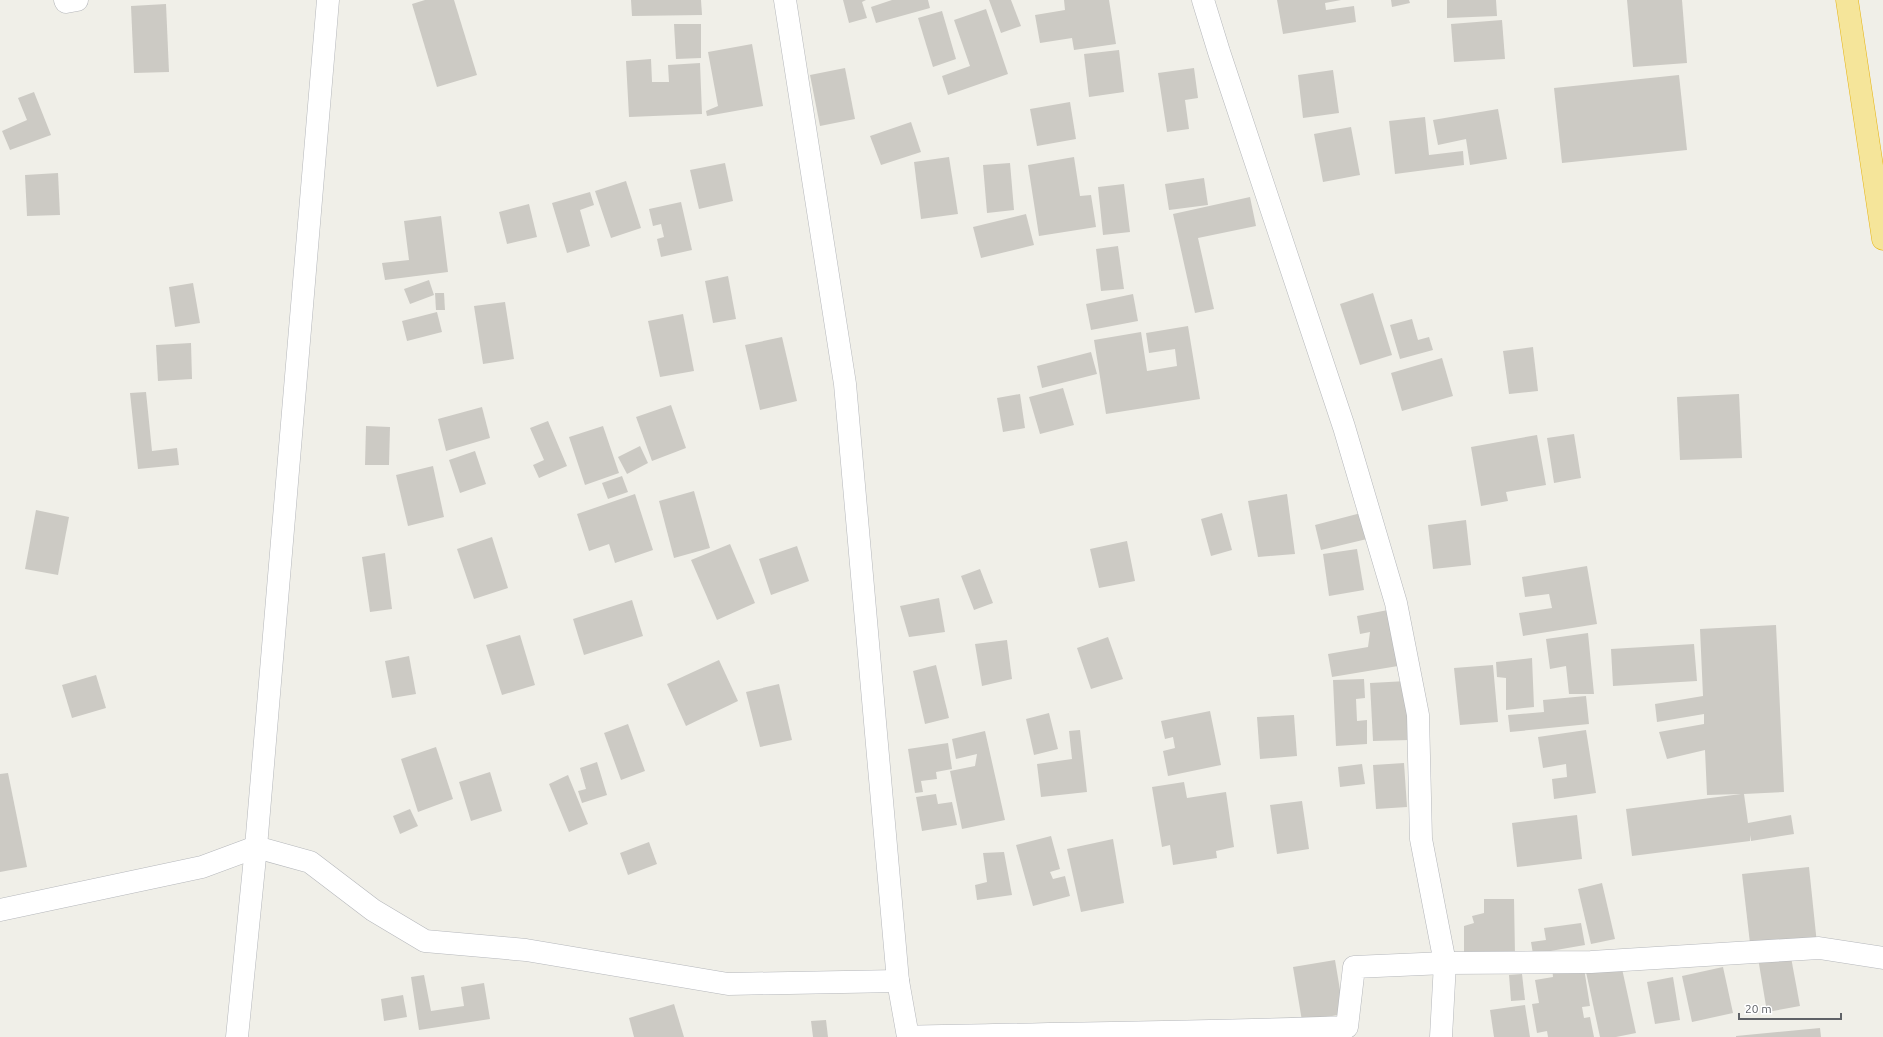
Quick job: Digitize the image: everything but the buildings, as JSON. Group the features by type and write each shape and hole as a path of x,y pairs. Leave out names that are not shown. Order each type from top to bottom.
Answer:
{"highway":[{"path":"1846,0 1883,240"}],"street":[{"path":"65,0 66,2 77,0"},
{"path":"237,1037 256,847 328,0"},
{"path":"785,0 845,384 898,981 908,1037 1052,1033 1216,1032 1347,1027 1354,967 1445,963 1591,962 1819,948 1883,958"},
{"path":"1203,0 1344,427 1396,603 1418,715 1420,839 1445,963 1441,1037"},
{"path":"0,910 202,867 256,847 310,862 373,910 425,941 526,950 728,984 898,981"}]}
